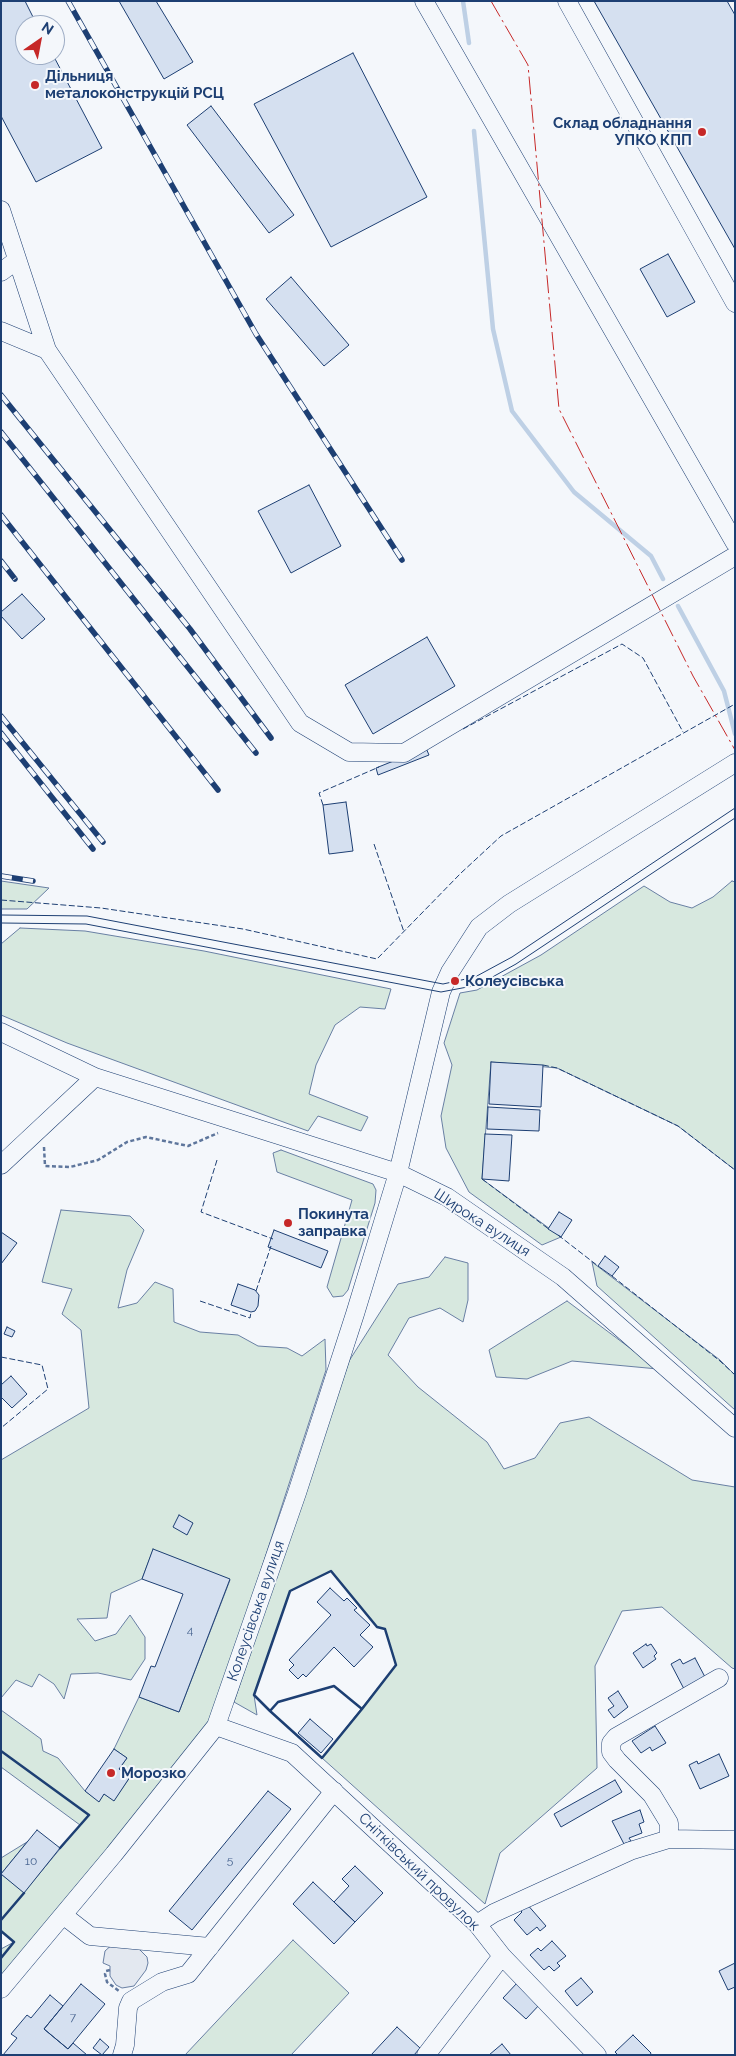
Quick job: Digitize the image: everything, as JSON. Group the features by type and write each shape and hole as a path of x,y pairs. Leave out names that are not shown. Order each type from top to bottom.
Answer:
{"street":[{"path":"424,1 735,543"},
{"path":"567,1 735,303"},
{"path":"1,210 46,350 300,722 349,752 404,754 735,556"},
{"path":"1,272 17,260"},
{"path":"1,331 46,350"},
{"name":"Колеусівська вулиця","path":"1,1989 216,1726 298,1493 398,1173 443,984 479,927 509,904 735,763"},
{"name":"Широка вулиця","path":"1,1032 95,1077 398,1173 447,1197 562,1277 735,1428"},
{"path":"1,1165 95,1077"},
{"path":"669,1839 669,1823 652,1795 611,1752 611,1743 616,1737 718,1678"},
{"name":"Снітківський провулок","path":"216,1726 292,1753 477,1924 502,1956 597,2055"},
{"path":"122,2055 125,2045 128,2008 131,2001 162,1982 188,1974 334,1791"},
{"path":"477,1924 494,1913 630,1851 669,1839 735,1840"},
{"path":"63,1914 90,1936 210,1947"},
{"path":"426,2055 502,1956"}],"path":[{"path":"43,1126 45,1166 70,1167 98,1160 127,1142 146,1137 188,1146 218,1133 232,1121"},
{"path":"110,1970 106,1971 105,1974 107,1982 131,2001"}],"shaded area":[{"path":"1,881 49,888 27,909 1,909"},
{"path":"732,881 735,882 735,1170 678,1126 557,1068 491,1062 482,1179 561,1237 542,1245 469,1192 446,1148 441,1116 452,1065 444,1043 460,993 477,990 541,955 644,886 670,902 692,908 713,897"},
{"path":"20,928 85,931 204,951 391,989 385,1009 360,1007 335,1025 316,1065 309,1094 368,1117 361,1131 318,1116 308,1131 67,1043 1,1015 1,944"},
{"path":"281,1150 373,1184 376,1190 375,1203 348,1290 343,1296 333,1297 327,1287 352,1200 277,1172 273,1153"},
{"path":"61,1210 130,1216 144,1230 127,1270 118,1308 137,1303 155,1282 173,1289 174,1322 200,1332 238,1335 258,1346 287,1348 302,1356 325,1339 326,1370 210,1727 1,1981 1,1949 14,1942 1,1931 1,1874 24,1892 80,1825 1,1767 1,1710 41,1739 43,1751 58,1758 85,1791 99,1801 104,1794 114,1800 130,1777 119,1769 127,1758 114,1749 139,1697 179,1712 230,1580 153,1550 142,1579 111,1593 107,1618 77,1619 95,1641 116,1634 130,1615 145,1637 145,1659 131,1680 98,1673 71,1674 64,1699 54,1684 39,1674 32,1687 16,1680 1,1698 1,1460 89,1408 81,1330 62,1314 72,1289 42,1282"},
{"path":"445,1257 468,1263 468,1300 463,1322 440,1308 409,1318 388,1355 418,1387 487,1442 504,1469 535,1458 560,1423 589,1417 692,1480 735,1487 735,1669 662,1607 622,1611 595,1666 597,1768 500,1853 485,1904 322,1758 396,1665 385,1629 377,1627 331,1571 290,1591 254,1695 257,1715 234,1702 349,1361 398,1284 429,1277"},
{"path":"592,1262 720,1360 735,1375 735,1410 597,1286"},
{"path":"567,1301 658,1369 572,1361 527,1379 496,1377 489,1350"},
{"path":"27,1842 1,1874 1,1858"},
{"path":"293,1940 349,1993 291,2055 185,2055"},
{"path":"114,1943 138,1948 147,1957 146,1970 134,1986 122,1988 116,1985 110,1976 110,1966 103,1963 105,1951"}],"building":[{"name":"Дільниця металоконструкцій РСЦ","path":"1,1 25,1 32,15 15,15 15,65 58,65 102,148 36,182 1,116"},
{"path":"119,1 156,1 193,62 164,79"},
{"name":"Склад обладнання УПКО КПП","path":"594,1 727,1 735,15 735,249"},
{"path":"353,53 427,197 331,247 254,104"},
{"path":"211,106 294,215 269,233 187,125"},
{"path":"668,254 695,302 667,317 640,269"},
{"path":"291,277 349,345 324,366 266,299"},
{"path":"309,485 341,546 291,573 258,511"},
{"path":"22,594 45,619 22,639 1,616 1,612"},
{"path":"427,637 455,686 373,734 345,685"},
{"path":"426,748 429,755 378,775 376,768"},
{"path":"346,802 353,851 329,854 323,805"},
{"path":"491,1062 543,1065 541,1107 489,1104"},
{"path":"488,1107 540,1110 539,1131 487,1129"},
{"path":"485,1134 512,1135 509,1181 482,1179"},
{"path":"559,1212 572,1220 561,1237 548,1229"},
{"path":"274,1230 328,1251 321,1268 268,1247"},
{"path":"1,1232 17,1243 1,1264"},
{"path":"605,1256 619,1267 612,1276 598,1266"},
{"path":"238,1284 255,1290 259,1295 258,1306 255,1311 251,1312 231,1305"},
{"path":"7,1327 15,1331 12,1337 4,1334"},
{"path":"11,1376 27,1394 12,1408 1,1397 1,1385"},
{"path":"179,1515 193,1523 187,1535 173,1527"},
{"path":"153,1549 230,1579 179,1712 139,1697 151,1666 155,1667 183,1594 142,1579"},
{"path":"330,1588 344,1601 347,1598 357,1608 354,1610 370,1625 360,1635 373,1647 354,1667 334,1647 306,1677 303,1674 298,1679 289,1670 294,1665 289,1660 331,1615 317,1602"},
{"path":"646,1644 647,1646 651,1644 657,1653 654,1656 656,1659 643,1668 633,1653"},
{"path":"695,1658 705,1677 684,1689 671,1664 680,1659 683,1664"},
{"path":"618,1691 628,1707 614,1718 608,1710 614,1706 608,1698"},
{"path":"310,1719 333,1739 321,1753 298,1733"},
{"path":"655,1726 666,1743 652,1751 650,1747 641,1753 632,1741"},
{"name":"Морозко","path":"114,1749 127,1758 119,1769 130,1777 114,1801 104,1794 99,1802 85,1791"},
{"path":"719,1754 729,1776 700,1789 689,1765 697,1761 698,1764"},
{"path":"615,1780 622,1792 561,1827 554,1814"},
{"path":"268,1791 291,1809 192,1930 169,1911"},
{"path":"640,1810 644,1822 639,1824 642,1833 629,1838 631,1841 624,1844 612,1821"},
{"path":"37,1830 60,1848 24,1893 1,1874"},
{"path":"355,1866 383,1893 355,1922 334,1902 349,1886 342,1879"},
{"path":"313,1882 355,1922 334,1944 293,1904"},
{"path":"526,1903 546,1926 540,1931 537,1927 527,1935 514,1920 522,1912 519,1909"},
{"path":"552,1941 566,1956 557,1963 560,1966 554,1971 549,1966 544,1970 530,1955 538,1948 541,1951"},
{"path":"735,1963 735,1987 728,1990 719,1971"},
{"path":"581,1978 593,1992 577,2006 565,1991"},
{"path":"518,1982 541,2003 526,2019 503,1998"},
{"path":"81,1984 105,2004 68,2049 44,2029"},
{"path":"50,1995 63,2006 44,2029 68,2049 73,2043 87,2055 3,2055 17,2038 11,2034 27,2015 31,2018"},
{"path":"397,2027 420,2048 414,2055 371,2055"},
{"path":"633,2035 651,2053 650,2055 618,2055 615,2052"},
{"path":"100,2039 109,2047 102,2055 93,2048"},
{"path":"502,2044 511,2055 489,2055"}],"waterway":[{"path":"463,1 469,43"},
{"path":"474,131 493,329 512,411 574,492 651,556 663,579"},
{"path":"678,606 724,691 735,734"}],"tram line":[{"path":"1,915 87,916 443,984 475,977 512,957 735,808"},
{"path":"1,923 86,924 441,992 478,985 516,964 735,818"}],"railway":[{"path":"68,1 256,334 402,560"},
{"path":"1,395 190,629 271,738"},
{"path":"1,432 256,753"},
{"path":"1,515 218,790"},
{"path":"1,561 15,579"},
{"path":"1,716 103,842"},
{"path":"1,733 93,849"},
{"path":"1,876 33,881"}],"fence":[{"path":"463,729 622,644 643,658 683,732"},
{"path":"1,900 101,908 243,929 377,959 461,873 501,836 735,704"},
{"path":"323,805 319,793 379,767"},
{"path":"374,844 404,932"},
{"path":"543,1065 557,1068 678,1126 735,1170"},
{"path":"217,1160 201,1212 273,1239"},
{"path":"482,1179 550,1230"},
{"path":"558,1235 598,1266"},
{"path":"256,1291 271,1246"},
{"path":"612,1276 720,1361 735,1375"},
{"path":"200,1301 250,1318 251,1312"},
{"path":"1,1357 42,1365 48,1389 1,1428"}],"wall":[{"path":"270,1711 278,1702 334,1686 362,1709 396,1665 385,1629 377,1627 331,1571 290,1591 254,1695 270,1711 322,1758 362,1709"},
{"path":"1,1751 89,1815 60,1848"},
{"path":"1,1920 24,1893"},
{"path":"1,1931 14,1942 1,1958"}],"power":[{"path":"491,1 528,65 559,409 693,676 735,750"}],"place":[{"name":"Дільниця металоконструкцій РСЦ","path":"35,85"},
{"name":"Склад обладнання УПКО КПП","path":"702,132"},
{"name":"Колеусівська","path":"455,981"},
{"name":"Покинута заправка","path":"288,1223"},
{"name":"Морозко","path":"111,1773"}]}
